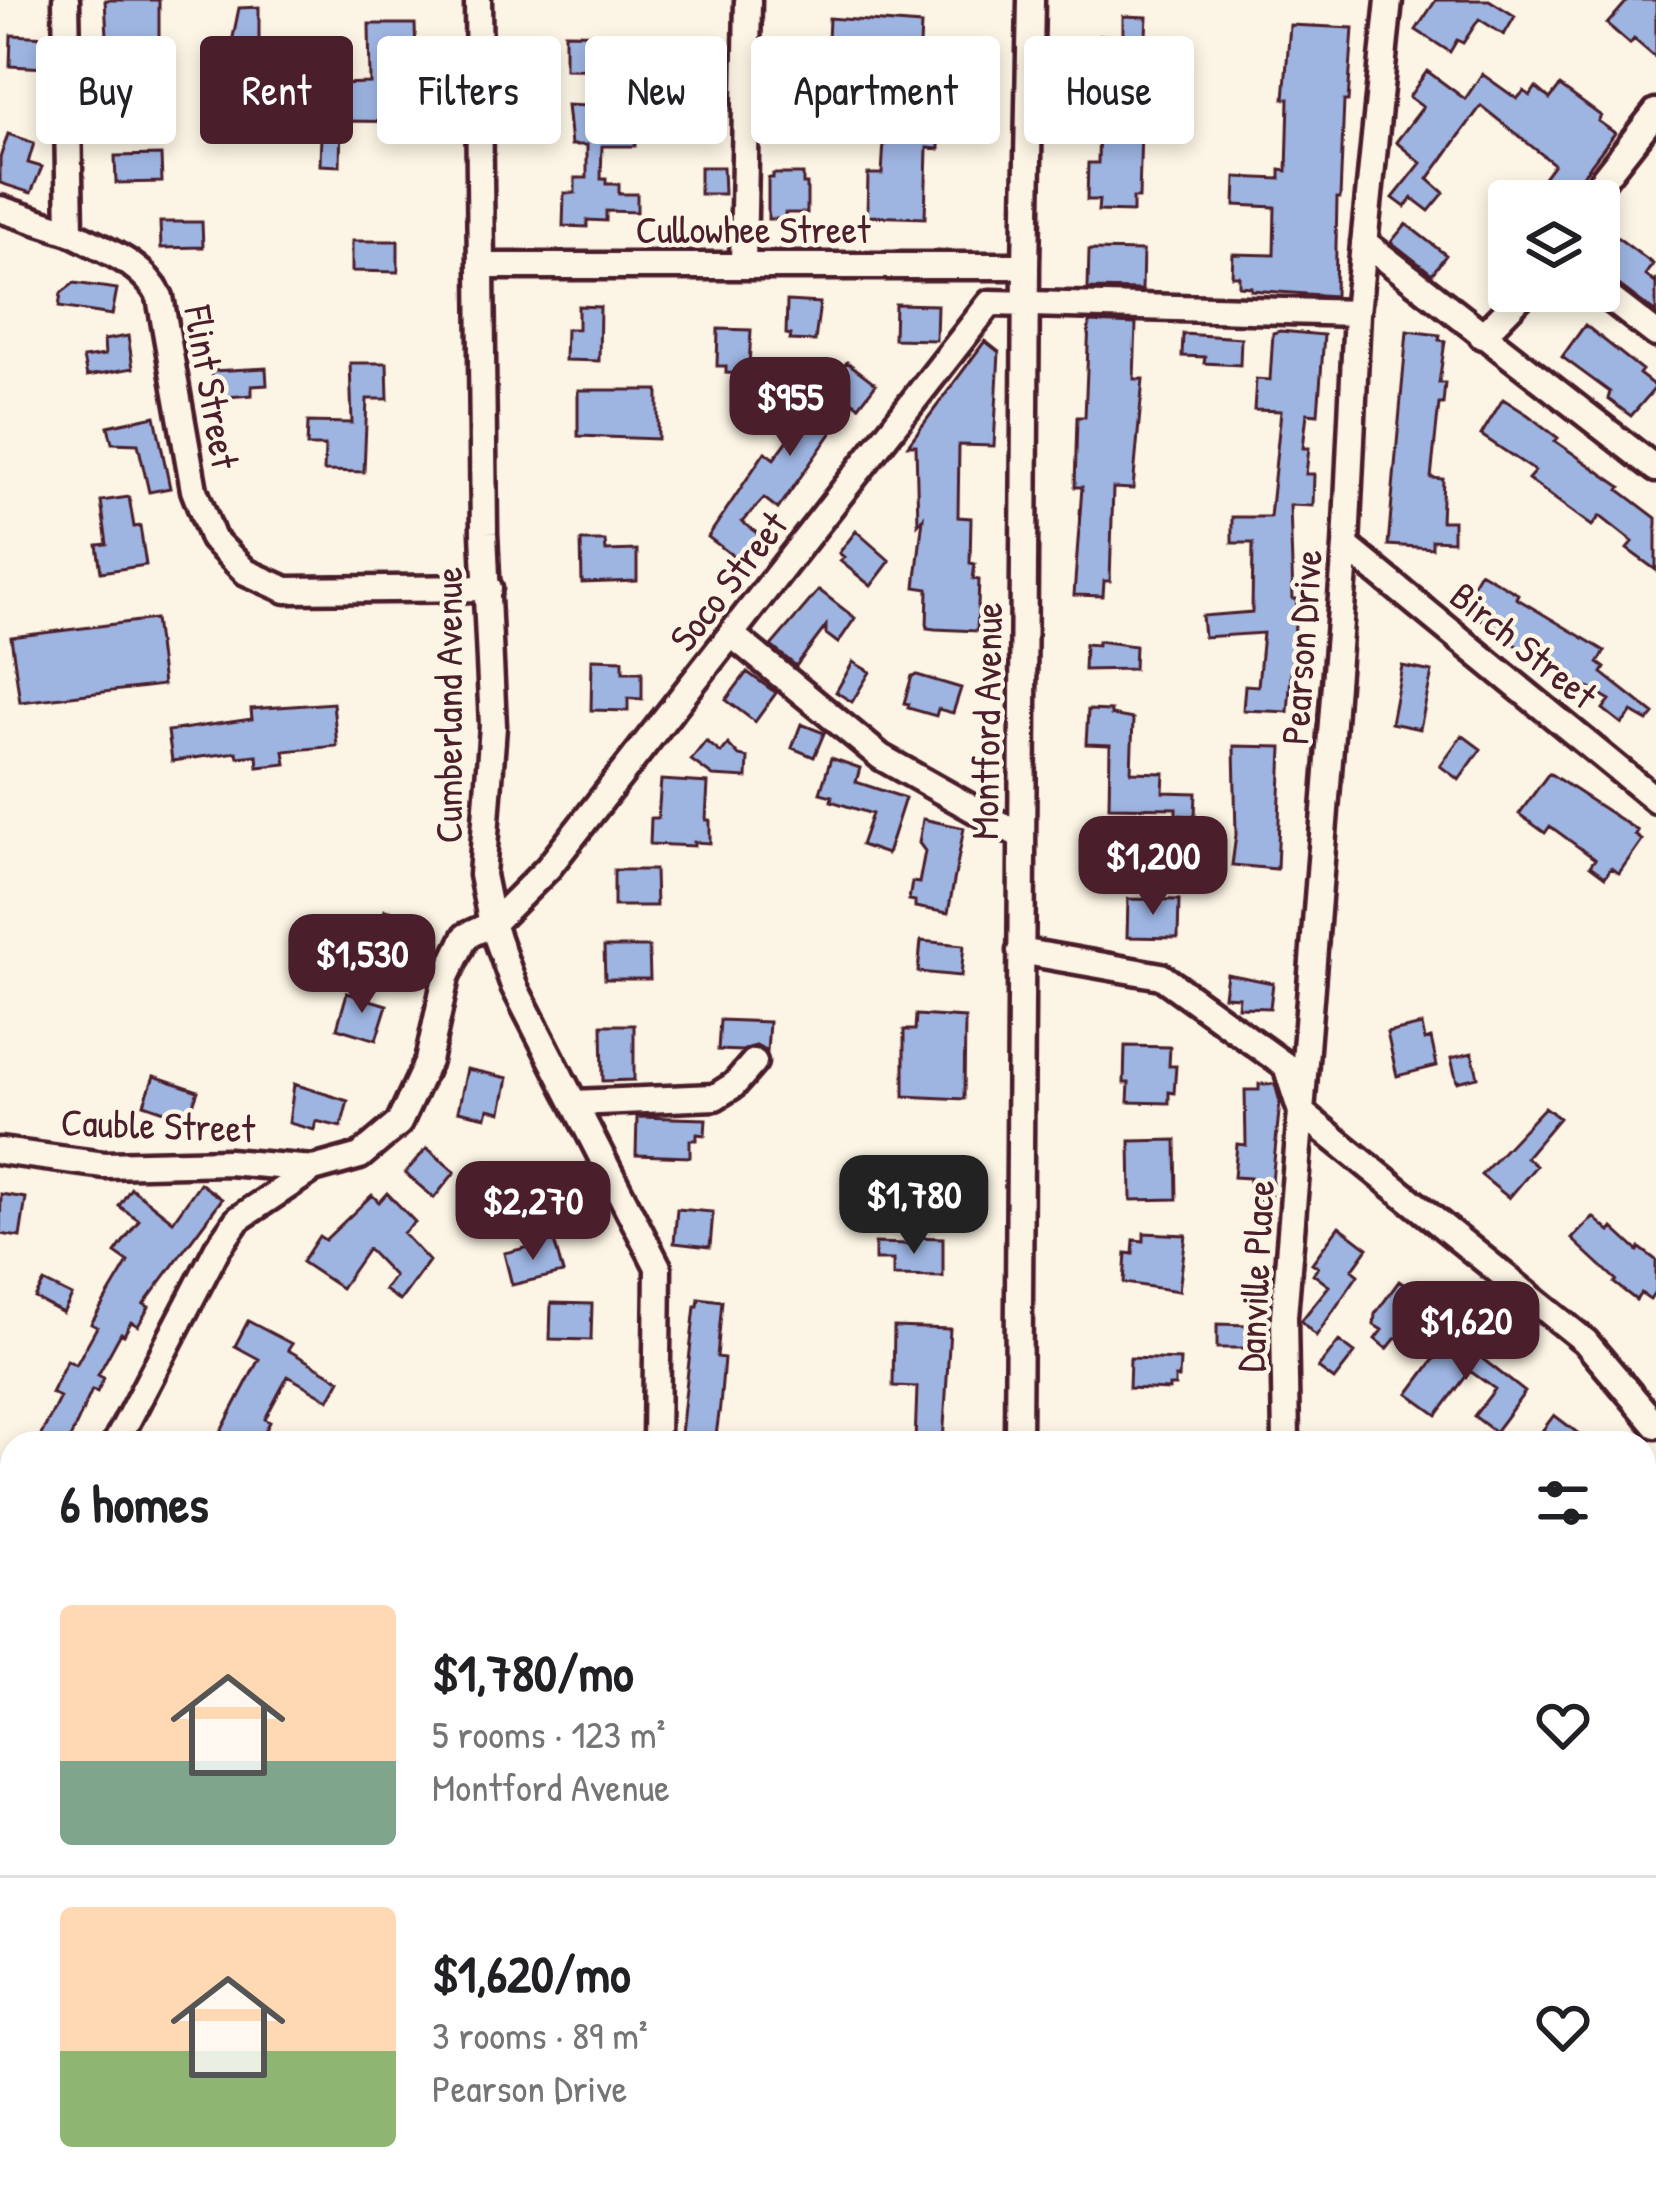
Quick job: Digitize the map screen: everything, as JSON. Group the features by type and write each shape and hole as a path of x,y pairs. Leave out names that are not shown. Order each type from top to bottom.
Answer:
{"street":[{"path":"66,0 70,232"},
{"name":"Cumberland Avenue","path":"478,0 484,533 493,726 482,875 492,924 514,986 658,1267 656,1431"},
{"path":"743,264 748,0"},
{"name":"Montford Avenue","path":"1018,1431 1031,0"},
{"name":"Pearson Drive","path":"1301,1112 1346,546 1357,313 1389,0"},
{"path":"1603,180 1656,112"},
{"name":"Flint Street","path":"0,209 70,232 150,277 160,297 194,490 213,539 246,572 286,590 489,588"},
{"path":"1364,242 1656,469"},
{"name":"Cullowhee Street","path":"481,266 1026,266"},
{"name":"Soco Street","path":"313,1168 360,1156 399,1123 428,1061 446,977 466,936 492,924 548,868 990,303 1026,304"},
{"path":"1026,304 1357,313"},
{"path":"1620,306 1656,334"},
{"path":"1482,336 1505,312"},
{"name":"Birch Street","path":"1346,546 1656,800"},
{"path":"732,635 881,757 1022,836"},
{"path":"1020,951 1161,976 1286,1066 1301,1112 1585,1340 1656,1425"},
{"path":"574,1103 716,1097 754,1062"},
{"name":"Danville Place","path":"1286,1431 1284,1316 1301,1112"},
{"name":"Cauble Street","path":"0,1151 104,1165 228,1162 313,1168"},
{"path":"122,1431 217,1249 238,1219 313,1168"}],"building":[{"path":"105,0 159,0 159,36 107,36"},
{"path":"1436,0 1489,0 1515,16 1504,35 1479,19 1463,43 1457,40 1450,52 1416,30"},
{"path":"1628,0 1656,0 1656,58 1607,24"},
{"path":"259,7 259,36 233,36 239,8"},
{"path":"1123,16 1147,17 1146,35 1152,36 1123,36"},
{"path":"829,18 921,25 920,36 828,36"},
{"path":"369,24 415,24 415,36 377,36 377,121 353,121 353,83 370,83"},
{"path":"1290,25 1353,28 1337,198 1335,296 1251,290 1239,286 1239,276 1232,276 1233,254 1274,255 1275,207 1235,205 1236,177 1280,179 1280,170 1287,171 1289,99 1284,99"},
{"path":"565,33 636,34 585,36 585,69 565,69"},
{"path":"11,35 36,36 36,67 10,66"},
{"path":"1427,71 1465,99 1482,74 1517,99 1524,91 1530,96 1536,87 1550,99 1560,86 1601,116 1598,121 1615,133 1579,180 1542,180 1554,164 1481,106 1428,179 1444,193 1429,211 1412,198 1405,207 1393,198 1421,163 1396,142 1423,107 1409,97"},
{"path":"567,105 585,106 585,144 635,144 602,146 601,179 619,184 619,194 637,194 637,212 606,211 606,221 587,220 587,227 563,226 564,193 575,193 575,178 587,178 587,145 571,145"},
{"path":"8,134 34,143 28,163 42,167 31,193 0,183 0,158"},
{"path":"321,144 340,144 340,166 320,165"},
{"path":"884,144 939,144 939,149 927,148 925,218 867,216 868,174 882,174"},
{"path":"1098,144 1141,144 1139,198 1133,198 1133,212 1098,211 1099,200 1087,200 1088,163 1098,163"},
{"path":"161,155 162,182 116,183 115,156"},
{"path":"700,167 723,167 724,194 700,194"},
{"path":"803,174 807,213 768,219 768,178"},
{"path":"160,222 202,222 203,247 161,248"},
{"path":"1406,224 1446,255 1432,274 1391,242"},
{"path":"1620,239 1653,264 1645,275 1654,282 1656,278 1656,313 1620,286"},
{"path":"352,241 398,241 398,272 352,271"},
{"path":"1089,250 1143,251 1142,290 1088,289"},
{"path":"74,283 117,289 112,315 59,307 61,293"},
{"path":"787,301 820,303 815,341 790,340"},
{"path":"895,304 937,305 936,340 894,339"},
{"path":"578,306 600,307 599,361 565,360 566,329 578,329"},
{"path":"1089,322 1136,324 1134,379 1143,379 1133,489 1113,488 1110,581 1104,581 1103,596 1074,595 1082,487 1075,487 1077,417 1085,417"},
{"path":"1585,325 1656,387 1631,416 1608,399 1610,392 1562,357"},
{"path":"718,329 751,330 745,374 726,373 726,366 717,366"},
{"path":"1407,331 1440,335 1439,340 1445,341 1439,383 1445,383 1443,404 1439,404 1431,478 1443,479 1441,521 1453,521 1453,541 1432,540 1432,548 1388,545"},
{"path":"1273,333 1324,335 1318,414 1307,413 1303,448 1309,448 1306,474 1314,474 1313,506 1290,505 1293,599 1297,599 1288,712 1243,710 1245,685 1258,686 1263,633 1204,637 1202,616 1252,612 1253,543 1232,543 1232,517 1270,517 1281,411 1254,410 1256,379 1270,380"},
{"path":"1183,334 1241,338 1240,365 1182,356"},
{"path":"128,336 133,368 87,376 83,358 105,355 104,340"},
{"path":"985,341 999,352 994,446 959,445 958,517 971,518 970,563 975,564 973,579 979,580 977,631 927,628 928,589 915,587 923,518 918,524 916,445 908,445"},
{"path":"847,362 876,384 859,406 853,402 778,509 764,498 742,522 761,536 741,562 708,537 765,452 774,459 809,412 795,402 805,388 819,398"},
{"path":"350,363 387,363 388,399 367,399 364,472 324,471 325,446 307,446 308,422 352,423"},
{"path":"266,368 267,385 252,386 252,395 214,398 212,371"},
{"path":"578,390 658,390 658,439 578,436"},
{"path":"1503,399 1656,518 1656,570 1627,549 1633,542 1600,516 1592,526 1528,479 1535,471 1481,435"},
{"path":"155,416 170,488 149,492 138,444 112,443 108,426"},
{"path":"129,497 134,527 140,526 146,565 101,572 97,545 107,544 101,501"},
{"path":"856,531 890,561 871,586 840,561 844,557 839,553"},
{"path":"581,541 605,541 606,551 637,550 637,581 582,583"},
{"path":"1480,572 1605,651 1598,663 1605,668 1602,673 1654,714 1648,721 1632,712 1622,724 1603,709 1610,700 1510,642 1513,637 1472,614 1481,598 1469,591"},
{"path":"819,590 855,618 838,643 826,634 826,626 796,666 771,646"},
{"path":"155,619 163,685 20,702 11,637"},
{"path":"1098,641 1135,646 1134,669 1084,670 1085,644 1098,645"},
{"path":"592,659 623,660 623,672 642,672 642,699 628,698 628,711 591,710"},
{"path":"853,662 870,672 852,702 836,692"},
{"path":"1402,666 1432,672 1420,729 1391,723"},
{"path":"747,672 776,693 755,722 726,700"},
{"path":"912,676 961,688 953,713 938,709 936,716 908,708 904,703"},
{"path":"333,703 337,746 284,751 286,764 258,767 257,755 238,757 237,752 172,761 168,731 252,719 251,709"},
{"path":"1088,710 1133,719 1131,772 1164,773 1163,792 1196,793 1195,816 1176,815 1176,808 1109,807 1110,745 1086,744"},
{"path":"801,724 824,733 814,757 792,748"},
{"path":"1462,735 1481,749 1459,780 1440,766"},
{"path":"706,741 721,753 728,744 748,758 747,778 713,776 691,760"},
{"path":"1234,746 1282,747 1277,869 1232,865"},
{"path":"831,758 860,768 856,782 905,798 887,854 861,845 872,814 820,793"},
{"path":"1549,773 1638,831 1635,835 1642,840 1619,873 1611,868 1605,877 1590,866 1595,859 1550,826 1545,833 1519,814"},
{"path":"661,780 708,783 710,843 650,844"},
{"path":"923,819 964,828 948,913 915,907 915,901 909,900 912,882 919,883 925,851 919,843"},
{"path":"614,870 655,870 656,906 614,906"},
{"path":"1128,899 1179,900 1178,938 1127,937"},
{"path":"385,910 426,921 413,967 388,960 392,947 382,944 386,929 380,927"},
{"path":"921,941 964,945 961,976 918,972"},
{"path":"604,947 649,947 650,979 605,979"},
{"path":"1227,974 1273,983 1270,1008 1238,1007 1239,997 1224,996"},
{"path":"347,993 387,1005 376,1040 337,1028"},
{"path":"916,1015 965,1018 964,1099 904,1096 904,1030 915,1030"},
{"path":"720,1020 769,1022 767,1052 756,1046 718,1050"},
{"path":"602,1025 634,1025 634,1080 603,1081"},
{"path":"1422,1025 1425,1040 1431,1038 1437,1066 1397,1076 1387,1033"},
{"path":"1125,1046 1170,1047 1169,1066 1176,1066 1169,1103 1128,1102"},
{"path":"1472,1053 1478,1077 1457,1082 1451,1058"},
{"path":"467,1069 508,1078 501,1112 488,1109 486,1117 458,1111"},
{"path":"154,1076 198,1091 188,1119 144,1104"},
{"path":"294,1084 348,1101 341,1127 316,1121 314,1130 289,1123"},
{"path":"1259,1084 1275,1084 1280,1102 1270,1201 1249,1199 1250,1178 1234,1177 1237,1144 1246,1145 1245,1090 1259,1090"},
{"path":"1545,1107 1559,1118 1526,1157 1536,1166 1509,1198 1481,1175"},
{"path":"637,1117 706,1119 705,1135 690,1140 690,1157 636,1155"},
{"path":"1176,1140 1177,1199 1131,1200 1130,1141"},
{"path":"427,1148 455,1172 434,1198 405,1173"},
{"path":"917,1162 960,1163 959,1204 915,1203"},
{"path":"544,1171 548,1202 518,1206 513,1175"},
{"path":"200,1183 222,1199 144,1304 149,1307 138,1326 131,1322 121,1333 98,1375 104,1378 97,1392 92,1390 73,1431 43,1431 60,1397 51,1393 67,1360 76,1365 97,1327 91,1324 128,1262 115,1253 139,1220 119,1206 131,1188 173,1221"},
{"path":"387,1193 415,1222 403,1233 429,1261 400,1301 384,1290 394,1276 368,1249 341,1288 302,1262 319,1236 325,1240 372,1195 379,1202"},
{"path":"1,1194 26,1198 20,1237 0,1234"},
{"path":"677,1209 713,1212 710,1247 674,1243"},
{"path":"1593,1217 1656,1260 1656,1290 1650,1299 1641,1293 1636,1300 1572,1239"},
{"path":"1339,1226 1368,1248 1352,1270 1358,1275 1316,1336 1301,1321 1329,1286 1313,1274 1318,1267 1312,1263"},
{"path":"1144,1233 1186,1235 1179,1291 1124,1283 1126,1253 1133,1254 1134,1240 1144,1241"},
{"path":"909,1237 943,1238 943,1277 893,1276 893,1260 875,1260 875,1243 909,1244"},
{"path":"554,1241 563,1273 512,1285 504,1253"},
{"path":"1399,1281 1427,1301 1408,1334 1387,1349 1375,1339 1382,1330 1374,1325 1375,1314"},
{"path":"44,1282 72,1296 63,1313 35,1298"},
{"path":"699,1298 722,1301 717,1357 724,1358 717,1431 681,1431"},
{"path":"551,1303 592,1304 591,1340 550,1339"},
{"path":"248,1321 292,1344 288,1350 340,1380 329,1400 288,1376 265,1419 270,1422 265,1431 221,1431 259,1359 235,1346"},
{"path":"1250,1321 1265,1321 1265,1348 1217,1348 1217,1324 1250,1325"},
{"path":"894,1327 950,1329 944,1431 915,1431 917,1387 893,1386"},
{"path":"1452,1335 1525,1392 1496,1431 1474,1416 1495,1389 1470,1371 1437,1415 1408,1394"},
{"path":"1339,1341 1355,1353 1334,1380 1318,1368"},
{"path":"1130,1358 1180,1360 1175,1386 1169,1390 1129,1388"},
{"path":"1554,1415 1575,1431 1542,1431"}]}
